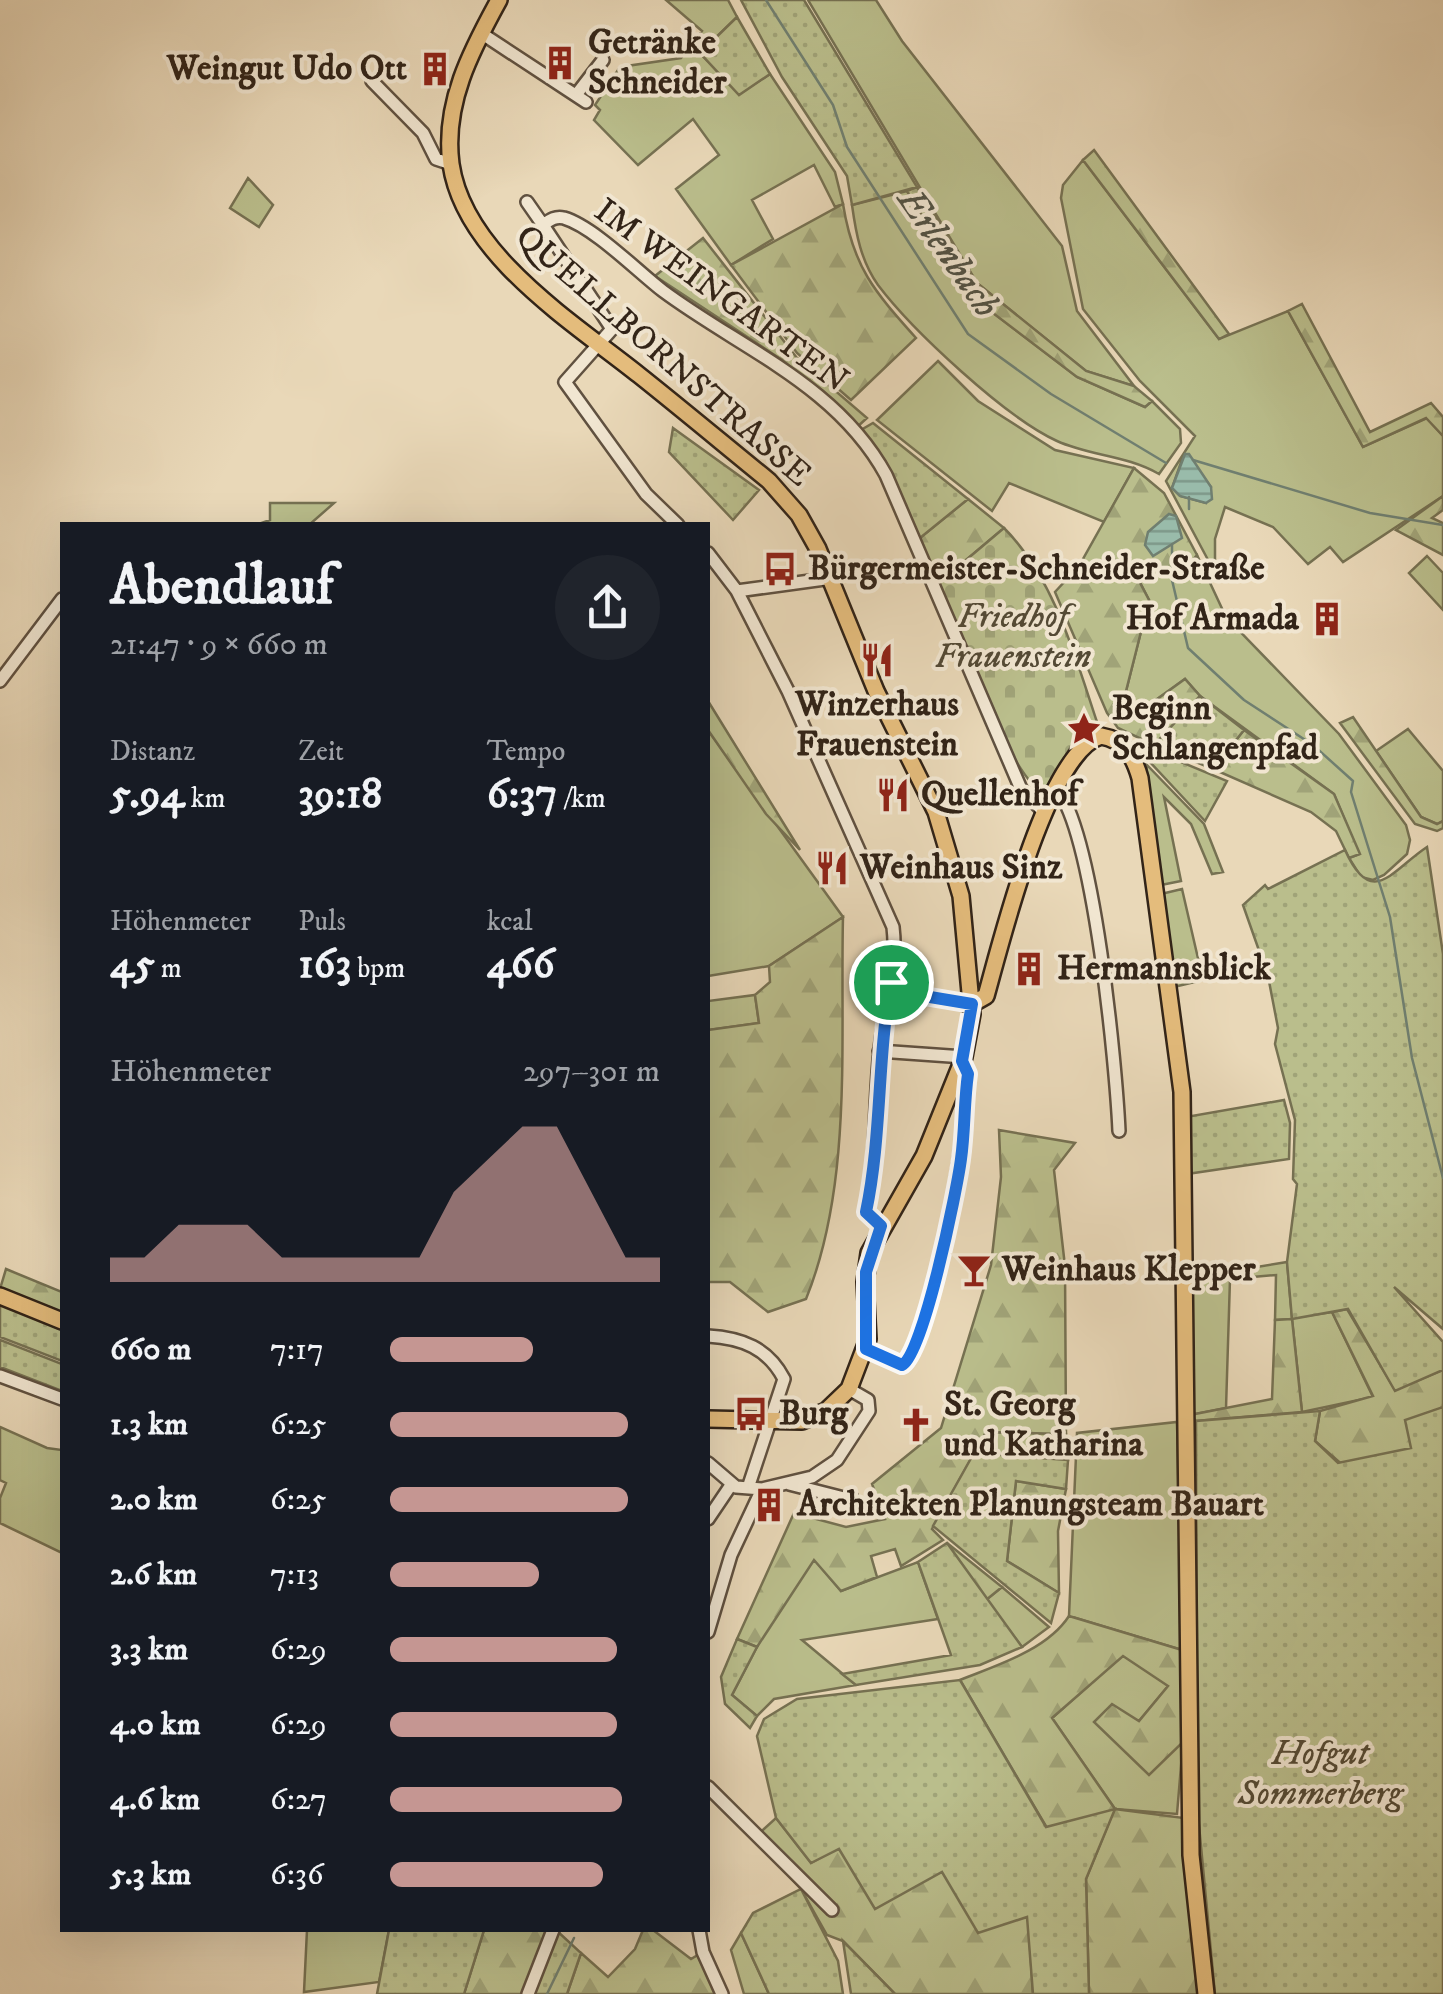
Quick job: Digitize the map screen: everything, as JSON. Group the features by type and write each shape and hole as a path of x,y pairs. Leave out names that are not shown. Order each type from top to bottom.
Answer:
{"main road":[{"name":"QUELLBORNSTRASSE","path":"500,0 481,33 452,108 451,164 462,200 493,248 534,291 769,481 809,532 832,578 876,691 942,828 961,896 972,1004"},
{"path":"710,1418 772,1422 813,1418 849,1389 866,1349 866,1272 881,1226 924,1156 963,1059 972,1004 986,996 1043,811 1086,744 1097,737 1116,740 1133,758 1141,786 1178,1034 1185,1200 1190,1855 1206,1994"},
{"path":"0,1296 60,1321"}],"street":[{"path":"481,33 581,99 604,60"},
{"path":"372,81 423,134 436,159 451,164"},
{"name":"IM WEINGARTEN","path":"528,202 612,323 601,346"},
{"name":"IM WEINGARTEN","path":"543,225 554,218 565,218 588,232 697,315 785,368 856,430 886,475 1021,790 1043,811"},
{"path":"601,346 564,382 646,494 675,522"},
{"path":"710,556 736,591 878,886 893,927 896,952 880,1051 878,1128 866,1212 881,1226"},
{"path":"736,591 832,578"},
{"path":"0,681 60,602"},
{"path":"1058,789 1074,820 1086,872 1116,1066 1119,1131"},
{"path":"891,982 924,996 972,1004"},
{"path":"866,1349 902,1365 916,1348 932,1300 962,1155 968,1074 963,1059 880,1051"},
{"path":"710,1336 740,1340 776,1364 784,1380 755,1488 730,1554 710,1625"},
{"path":"0,1376 60,1399"},
{"path":"710,1465 731,1485 755,1488 812,1477 837,1460 870,1405 849,1389"},
{"path":"780,1483 844,1498 850,1496"},
{"path":"710,1516 731,1485"},
{"path":"710,1789 832,1910"},
{"path":"528,1994 551,1932"},
{"path":"699,1932 703,1952 722,1994"}],"green space":[{"path":"666,0 728,0 737,17 700,53 739,94 770,74 835,172 843,204 835,207 814,165 752,200 773,239 731,265 676,189 719,155 693,119 638,165 594,120 600,110 595,105 620,67 681,58 702,31"},
{"path":"741,0 804,0 917,187 852,205 847,176 782,77"},
{"path":"808,0 876,0 902,41 1062,246 1077,311 1134,386 1086,371 977,283"},
{"path":"737,17 770,74 739,95 700,53"},
{"path":"1094,150 1229,334 1219,339 1083,160"},
{"path":"1083,160 1219,339 1288,311 1363,447 1427,418 1443,436 1443,496 1343,562 1330,547 1308,564 1273,527 1225,507 1215,539 1215,573 1166,481 1195,436 1140,381 1083,309 1061,198 1063,185","holes":["1184,454 1211,487 1206,503 1180,496 1172,488"]},
{"path":"248,178 273,205 259,227 230,208"},
{"path":"917,187 977,283 1086,371 1134,386 1152,401 1145,407 1077,377 972,297 907,191"},
{"path":"907,191 972,297 1077,377 1145,407 1152,401 1180,429 1181,443 1159,474 1070,446 1036,430 961,371 893,304 867,266 852,205"},
{"path":"843,204 859,262 888,306 916,338 851,400 797,353 731,265"},
{"path":"703,238 797,358 867,418 857,427 782,360 655,276"},
{"path":"1302,304 1370,432 1431,403 1443,417 1443,436 1426,418 1363,447 1288,311"},
{"path":"938,361 978,401 1055,450 1134,468 1104,522 1009,483 992,511 877,420"},
{"path":"873,423 968,499 915,542 887,472 861,430"},
{"path":"673,428 759,490 733,520 669,452"},
{"path":"1134,468 1164,493 1197,555 1179,576 1130,564 1149,600 1121,711 1131,718 1185,679 1200,696 1154,745 1118,728 1107,713 1055,592 1079,566"},
{"path":"1443,496 1443,510 1432,518 1443,523 1443,555 1396,530"},
{"path":"968,499 1004,528 934,587 915,542"},
{"path":"270,503 334,503 312,522 264,522 270,520"},
{"name":"Friedhof Frauenstein","path":"1004,528 1037,570 1050,594 1097,722 1079,733 1044,792 1017,763 1001,734 934,587"},
{"path":"1197,555 1226,617 1339,734 1406,825 1410,840 1407,854 1384,875 1373,880 1361,877 1349,858 1359,854 1334,794 1200,696 1185,679 1131,718 1121,711 1149,600 1130,563 1179,576"},
{"path":"1427,556 1443,573 1443,610 1409,573"},
{"path":"1200,696 1244,730 1213,769 1154,745"},
{"path":"710,704 800,850 766,814 710,733"},
{"path":"1353,717 1421,817 1437,824 1443,821 1443,828 1437,831 1415,824 1340,723"},
{"path":"1408,729 1443,771 1443,821 1437,824 1421,817 1376,751"},
{"path":"1244,730 1334,794 1360,854 1349,858 1336,831 1311,812 1213,769"},
{"path":"710,733 843,917 769,966 710,976"},
{"path":"1134,745 1227,781 1205,821"},
{"path":"1146,764 1204,824 1223,872 1212,874 1191,824 1164,797 1181,881 1161,885"},
{"path":"1427,847 1443,954 1443,1329 1394,1287 1443,1342 1443,1370 1395,1391 1348,1309 1292,1319 1287,1262 1297,1184 1293,1179 1295,1120 1275,1044 1278,1028 1268,976 1243,905 1265,885 1268,889 1345,850 1364,878 1374,881 1393,874"},
{"path":"1182,889 1203,980 1174,987 1161,894"},
{"path":"843,917 841,1111 831,1208 806,1299 768,1312 730,1282 710,1282 710,1030 759,1023 755,995 770,982 769,966"},
{"path":"755,995 759,1023 710,1030 710,1001"},
{"path":"1284,1100 1290,1123 1289,1159 1187,1174 1186,1117"},
{"path":"999,1130 1075,1143 1054,1170 1065,1266 1066,1434 986,1432 932,1529 943,1540 901,1566 895,1549 871,1556 877,1577 841,1591 814,1560 757,1647 737,1639 794,1513 846,1527 885,1519 872,1484 941,1428 991,1265 1001,1177"},
{"path":"1287,1262 1292,1318 1332,1312 1373,1397 1302,1412 1292,1319 1275,1320 1276,1275 1230,1279 1226,1408 1190,1415 1190,1278"},
{"path":"6,1269 60,1291 60,1314 0,1289"},
{"path":"0,1303 60,1329 60,1360 0,1337"},
{"path":"1347,1309 1395,1390 1443,1370 1443,1552 1315,1441 1320,1411 1373,1396 1332,1312"},
{"path":"1292,1319 1302,1412 1196,1421 1190,1415 1272,1399 1275,1320"},
{"path":"0,1340 60,1363 60,1390 0,1367"},
{"name":"Hofgut Sommerberg","path":"1443,1407 1443,1994 1215,1994 1197,1804 1196,1421 1320,1411 1315,1441 1338,1463 1411,1448 1405,1420"},
{"path":"1177,1422 1182,1650 1069,1616 1077,1433"},
{"path":"0,1427 60,1450 60,1552 0,1523 0,1498 6,1483 0,1480"},
{"path":"986,1432 1066,1434 1068,1460 974,1453"},
{"path":"974,1453 1068,1460 1066,1489 1016,1481 1007,1561 1059,1593 1051,1623 933,1526"},
{"path":"1016,1481 1066,1489 1058,1531 1059,1593 1007,1561"},
{"path":"947,1543 1002,1587 986,1600"},
{"path":"947,1543 1022,1647 980,1665 856,1685 842,1674 951,1655 918,1562"},
{"path":"814,1559 841,1591 918,1562 938,1619 802,1640 856,1685 774,1699 757,1716 732,1695 772,1618"},
{"path":"1002,1587 1049,1627 1022,1647 986,1600"},
{"path":"1069,1616 1182,1650 1183,1742 1149,1775 1094,1722 1112,1704 1139,1721 1168,1686 1123,1656 1052,1718 1115,1809 1184,1818 1199,1994 1089,1994 1086,1879 1114,1810 1047,1828 960,1680 1035,1647"},
{"path":"737,1639 757,1647 732,1695 757,1716 750,1728 725,1704 721,1677"},
{"path":"1123,1655 1169,1685 1139,1721 1095,1722 1183,1742 1177,1814 1115,1809 1052,1718"},
{"path":"960,1680 1046,1827 1115,1809 1086,1879 1089,1994 1033,1994 1027,1917 978,1933 942,1872 875,1909 839,1849 811,1863 776,1818 757,1736 764,1719 797,1699"},
{"path":"776,1818 811,1863 838,1848 942,1872 1028,1917 1033,1994 895,1994 843,1941 827,1935 801,1889 754,1838"},
{"path":"801,1889 838,1961 843,1994 769,1994 741,1933 753,1913"},
{"path":"307,1932 389,1932 379,1982 304,1992"},
{"path":"389,1932 483,1932 464,1994 377,1994"},
{"path":"483,1932 548,1932 524,1994 464,1994"},
{"path":"558,1932 581,1953 567,1994 531,1994"},
{"path":"642,1932 656,1932 691,1959 701,1953 718,1994 567,1994 581,1953 608,1977 635,1949"},
{"path":"741,1933 769,1994 744,1994 731,1950"},
{"path":"843,1941 895,1994 851,1994"}],"shaded area":[{"path":"1185,454 1189,454 1211,487 1212,499 1206,503 1180,496 1172,488"},
{"path":"1169,514 1176,516 1182,538 1153,556 1145,545 1148,532"}],"waterway":[{"name":"Erlenbach","path":"766,0 833,105 847,147 968,334 1051,394 1166,463"},
{"name":"Erlenbach","path":"1193,460 1370,513 1443,525"},
{"name":"Erlenbach","path":"1189,497 1189,509"},
{"name":"Erlenbach","path":"1172,545 1172,580 1188,648 1244,700 1313,745 1353,781 1351,792 1390,917 1412,1058 1443,1178"},
{"path":"547,1994 574,1938"}],"place":[{"name":"Getränke Schneider","path":"560,63"},
{"name":"Weingut Udo Ott","path":"435,69"},
{"name":"Bürgermeister-Schneider-Straße","path":"780,569"},
{"name":"Hof Armada","path":"1327,619"},
{"name":"Winzerhaus Frauenstein","path":"877,660"},
{"name":"Beginn Schlangenpfad","path":"1084,729"},
{"name":"Quellenhof","path":"893,795"},
{"name":"Weinhaus Sinz","path":"832,868"},
{"name":"Hermannsblick","path":"1029,969"},
{"name":"Weinhaus Klepper","path":"974,1270"},
{"name":"Burg","path":"751,1414"},
{"name":"St. Georg und Katharina","path":"916,1425"},
{"name":"Architekten Planungsteam Bauart","path":"769,1505"}],"route":[{"path":"891,982 924,996 972,1004 962,1061 968,1074 956,1188 932,1300 914,1354 902,1365 866,1349 866,1272 869,1253 881,1226 872,1222 866,1212 875,1168 880,1051 891,982"}]}
